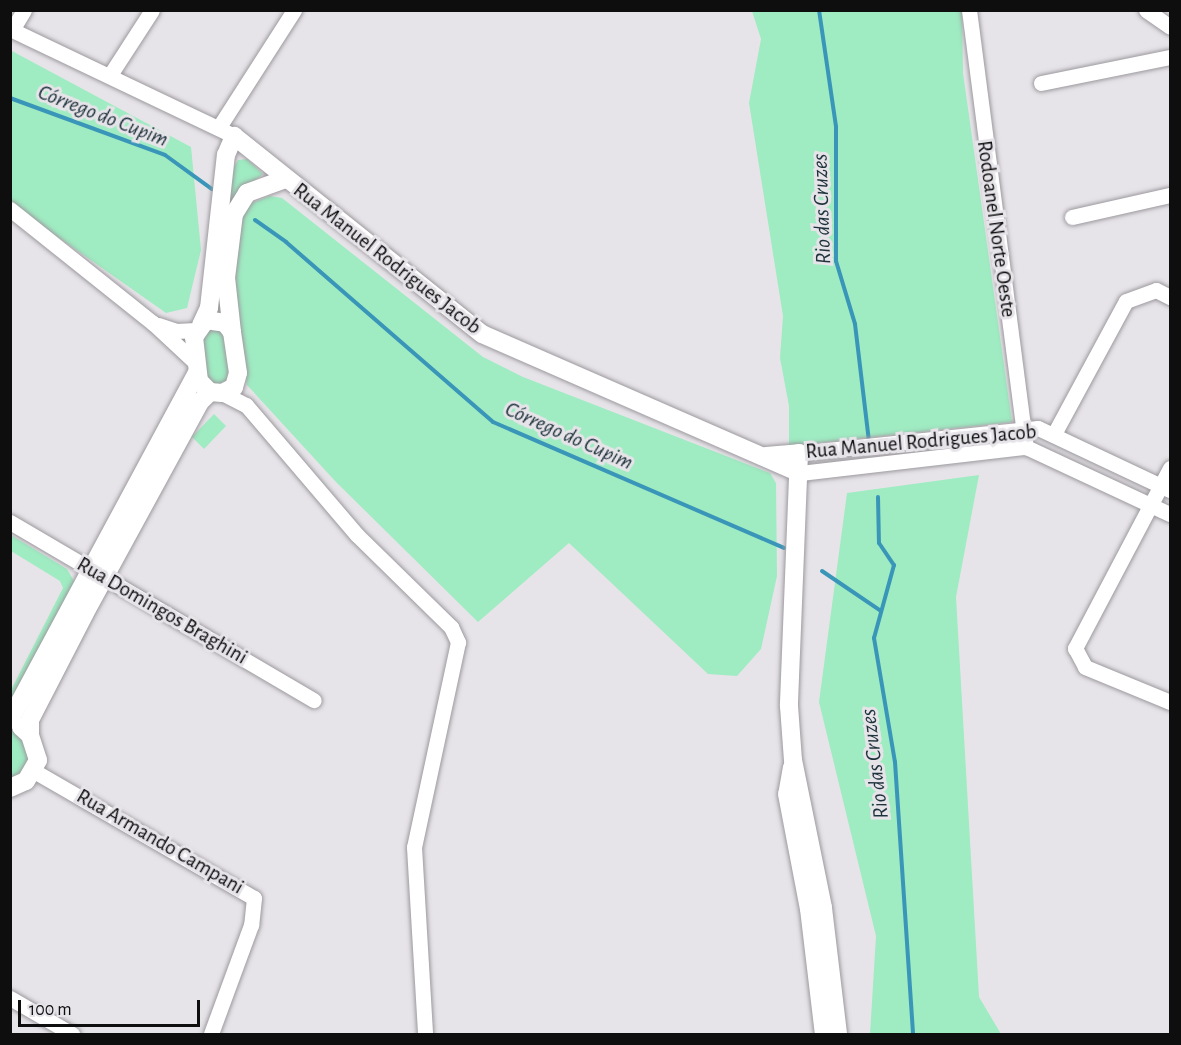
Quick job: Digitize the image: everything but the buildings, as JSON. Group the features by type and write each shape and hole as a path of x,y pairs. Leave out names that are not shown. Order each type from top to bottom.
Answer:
{"street":[{"path":"24,10 11,29 227,132"},
{"path":"111,75 152,10"},
{"path":"246,405 201,386 193,346 199,327 209,308 227,132 294,10"},
{"name":"Rodoanel Norte Oeste","path":"969,10 1026,447"},
{"path":"1146,10 1170,27"},
{"path":"1041,83 1170,57"},
{"name":"Rua Manuel Rodrigues Jacob","path":"227,132 482,334 766,456 800,473 1026,447 1170,514"},
{"path":"285,179 247,193 234,214 226,278 238,373 246,405 357,535 451,627 458,642 414,847 425,1035"},
{"path":"1072,217 1170,195"},
{"path":"10,209 153,323 196,368"},
{"path":"1054,434 1126,301 1156,291 1170,297"},
{"path":"153,323 176,331 220,320 232,332"},
{"path":"10,788 26,781 34,771 38,760 30,735 30,720 196,368"},
{"path":"30,735 10,722 200,402 234,387 238,373"},
{"name":"Rua Manuel Rodrigues Jacob","path":"766,456 1038,428 1166,488"},
{"path":"799,453 789,706 793,760 823,908 838,1035"},
{"path":"1170,468 1166,488 1150,504 1075,648 1085,667 1170,702"},
{"name":"Rua Domingos Braghini","path":"10,522 314,700"},
{"path":"793,760 788,794 809,909 824,1035"},
{"name":"Rua Armando Campani","path":"34,771 254,898 251,925 211,1035"},
{"path":"10,998 72,1035"},
{"name":"Rua Armando Campani","path":"221,1035 224,1001"}],"green space":[{"path":"752,11 962,11 963,73 1012,422 789,446 789,406 780,358 783,316 749,103 761,39"},
{"path":"10,50 191,147 201,250 187,308 166,313 11,204"},
{"path":"247,159 263,174 240,192 224,317 213,314 228,207 234,167 238,160"},
{"path":"270,196 282,198 483,357 523,377 770,473 776,483 777,576 761,649 737,676 708,674 569,543 478,622 336,482 247,385 233,275 240,218 246,205"},
{"path":"206,327 223,330 231,373 223,386 207,385 200,337"},
{"path":"214,414 226,426 204,449 192,437"},
{"path":"979,475 956,597 979,997 1001,1034 870,1034 876,936 819,702 847,493"},
{"path":"11,535 67,569 75,583 11,712 11,690 63,588 60,581 11,551"},
{"path":"11,729 26,738 31,763 11,783"}],"waterway":[{"name":"Rio das Cruzes","path":"819,10 836,127 836,261 855,324 869,441"},
{"name":"Córrego do Cupim","path":"10,98 165,155 212,189"},
{"name":"Córrego do Cupim","path":"255,220 286,242 493,422 784,548"},
{"name":"Rio das Cruzes","path":"878,497 879,543 894,565 874,638 895,762 913,1034"},
{"path":"822,571 881,611"}]}
